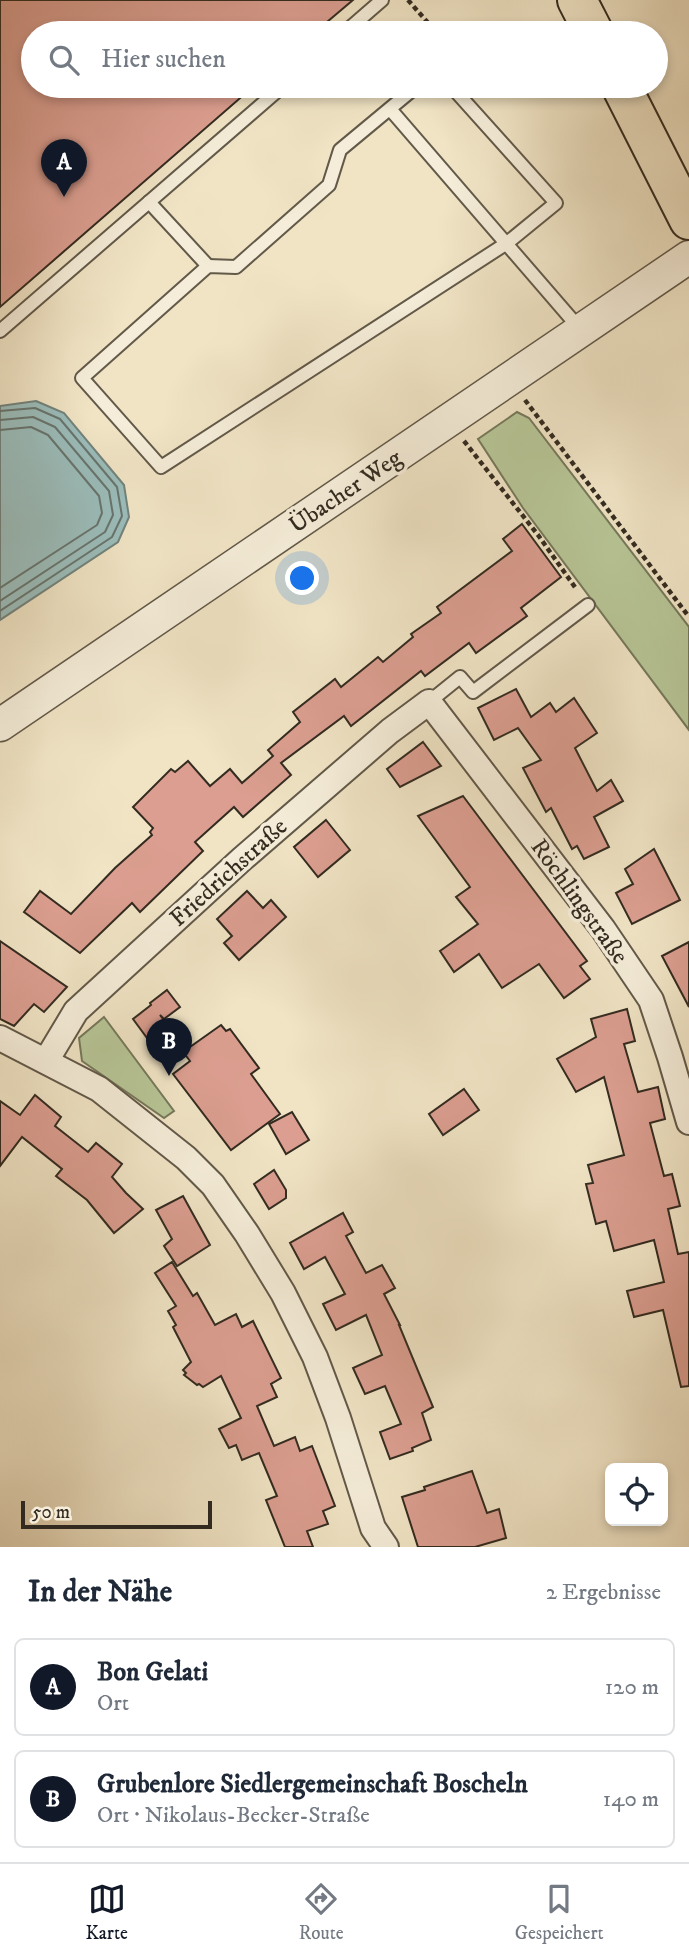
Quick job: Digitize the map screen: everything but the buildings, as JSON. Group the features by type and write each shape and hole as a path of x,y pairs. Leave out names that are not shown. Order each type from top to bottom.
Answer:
{"main road":[{"path":"577,0 588,21"},
{"path":"627,98 689,220"}],"street":[{"name":"Übacher Weg","path":"0,725 689,257"},
{"name":"Friedrichstraße","path":"46,1061 76,1011 251,850 381,739 429,702"},
{"name":"Röchlingstraße","path":"429,702 603,929 651,1000 689,1122"},
{"path":"0,1038 99,1089 186,1158 213,1185 283,1293 315,1357 338,1418 373,1528 386,1547"}],"lane":[{"path":"358,21 382,0"},
{"path":"0,331 269,98"},
{"path":"403,98 340,150 329,185 236,267 208,266 82,377 161,467 507,243 556,203 462,98"},
{"path":"390,109 580,329"},
{"path":"149,202 208,266"},
{"path":"429,702 460,677 473,692 588,605"}],"path":[{"path":"408,0 426,21"},
{"path":"508,378 689,617"},
{"path":"462,439 538,535 588,605"}],"green space":[{"path":"517,412 529,418 689,627 689,730 523,508 478,439"},
{"path":"104,1017 174,1111 164,1118 82,1061 79,1038"}],"water":[{"path":"36,401 64,413 124,485 129,517 118,542 0,620 0,406"}],"place":[{"name":"Bon Gelati","path":"64,197"},
{"name":"Grubenlore Siedlergemeinschaft Boscheln","path":"169,1076"}]}
